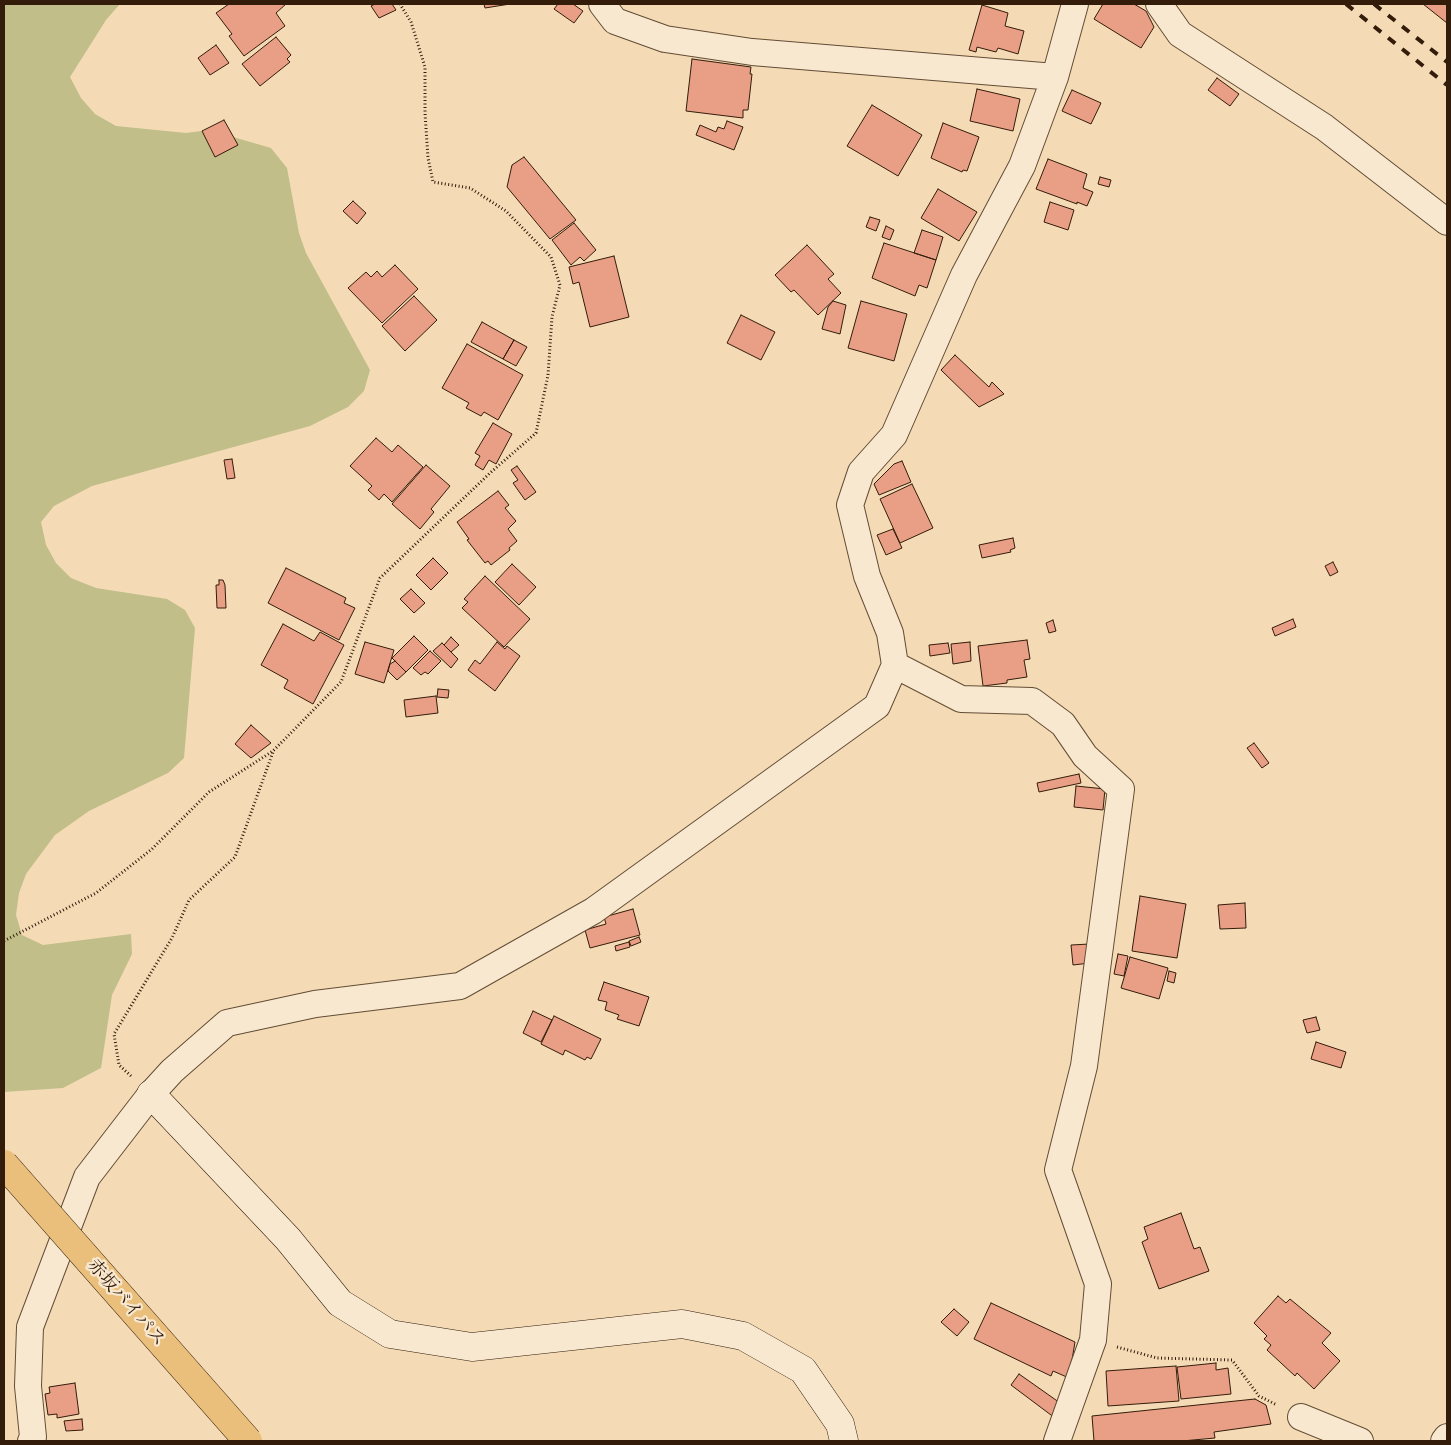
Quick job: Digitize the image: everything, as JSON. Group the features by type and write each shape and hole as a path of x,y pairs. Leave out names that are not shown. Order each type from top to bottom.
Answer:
{"highway":[{"name":"赤坂バイパス","path":"4,1164 248,1441"}],"street":[{"path":"602,4 615,21 665,39 752,52 1055,77"},
{"path":"32,1441 28,1386 30,1327 87,1177 151,1094 172,1070 228,1023 316,1004 460,986 593,912 876,706 895,665 890,632 867,576 850,505 861,472 894,435 964,274 1022,166 1055,77 1075,4"},
{"path":"1159,4 1180,34 1324,127 1447,222"},
{"path":"895,665 961,699 1032,701 1063,724 1085,756 1121,789 1084,1066 1058,1170 1098,1284 1093,1340 1057,1441"},
{"path":"151,1094 288,1239 340,1303 390,1334 472,1347 682,1324 743,1336 803,1370 840,1424 844,1441"},
{"path":"1301,1417 1350,1439"},
{"path":"1444,1441 1447,1437"}],"path":[{"path":"4,941 96,893 152,849 209,792 273,751 341,682 380,578 490,473 536,433 548,375 552,317 560,284 552,256 506,211 470,188 434,182 428,158 425,113 425,67 411,22 400,4"},
{"path":"151,1094 119,1065 114,1034 172,938 189,900 235,857 273,751"},
{"path":"1093,1340 1156,1358 1232,1360 1259,1396 1301,1417"}],"shaded area":[{"path":"4,4 120,4 106,20 70,77 81,98 95,114 116,126 186,133 209,130 271,148 287,168 299,233 306,253 370,370 364,391 348,407 310,426 92,486 54,506 41,522 46,545 56,563 71,578 96,588 167,599 185,610 195,628 184,758 168,773 89,811 55,835 26,874 19,893 16,915 22,935 43,945 131,934 132,954 112,995 101,1068 63,1088 4,1092"}],"building":[{"path":"229,4 286,4 276,13 285,26 244,56 229,36 232,34 216,13"},
{"path":"375,4 392,4 396,10 379,18 371,6"},
{"path":"484,4 510,4 485,8"},
{"path":"558,4 573,4 583,11 574,23 554,9"},
{"path":"1103,4 1134,4 1146,11 1154,27 1141,48 1094,19"},
{"path":"1423,4 1447,5 1447,23"},
{"path":"982,5 1008,13 1005,26 1024,31 1018,54 998,48 996,52 977,47 976,52 969,50"},
{"path":"276,37 291,55 287,59 290,62 260,86 242,64"},
{"path":"216,45 229,63 210,75 198,58"},
{"path":"692,59 751,67 748,110 743,110 743,118 686,111"},
{"path":"1217,78 1239,94 1230,106 1208,90"},
{"path":"977,89 1020,99 1013,131 970,121"},
{"path":"1072,90 1101,103 1091,124 1062,111"},
{"path":"872,105 922,135 898,176 847,146"},
{"path":"224,120 238,145 215,157 202,131"},
{"path":"727,121 743,127 734,150 696,135 700,125 716,132 718,127 724,129"},
{"path":"943,123 979,137 967,171 963,170 962,172 931,158"},
{"path":"524,157 576,220 550,239 507,187 512,165"},
{"path":"1048,159 1087,174 1083,188 1093,192 1087,206 1036,189"},
{"path":"1100,177 1111,180 1109,187 1098,184"},
{"path":"938,189 977,212 959,241 921,218"},
{"path":"353,201 366,213 357,224 343,211"},
{"path":"1050,202 1074,210 1068,230 1044,222"},
{"path":"870,217 880,220 876,231 866,227"},
{"path":"574,223 596,250 584,261 580,257 571,265 552,240"},
{"path":"886,226 894,230 890,240 882,237"},
{"path":"922,230 943,237 936,260 914,253"},
{"path":"884,243 936,260 927,288 919,285 915,296 872,278"},
{"path":"807,245 834,274 828,279 841,293 818,315 794,290 791,292 775,275"},
{"path":"614,256 629,317 590,327 579,282 573,284 569,267"},
{"path":"395,265 418,289 382,323 348,288 366,272 371,277 377,271 382,277"},
{"path":"414,296 437,320 405,351 382,326"},
{"path":"833,301 846,305 840,334 822,329 828,307"},
{"path":"861,301 907,314 894,361 848,348"},
{"path":"741,315 775,332 761,360 727,343"},
{"path":"482,322 514,340 503,359 471,342"},
{"path":"514,340 527,347 516,366 503,359"},
{"path":"467,344 523,375 498,420 484,412 481,416 466,408 469,403 442,388"},
{"path":"955,355 989,387 992,382 1004,394 979,407 941,370"},
{"path":"493,423 512,434 496,464 489,460 483,470 475,465 480,456 475,453"},
{"path":"376,438 392,452 398,445 423,467 392,502 384,494 379,500 368,490 372,486 350,466"},
{"path":"232,459 235,478 227,479 224,460"},
{"path":"902,461 911,482 879,495 874,484 894,464"},
{"path":"426,465 450,486 431,509 434,512 420,529 392,504"},
{"path":"517,466 536,492 525,500 513,483 518,480 511,470"},
{"path":"912,484 933,528 900,543 880,499"},
{"path":"498,491 509,505 505,508 516,521 508,529 517,541 509,548 510,550 491,565 488,561 485,563 467,540 469,539 457,522"},
{"path":"893,529 902,548 886,555 877,535"},
{"path":"1013,538 1015,548 1010,550 1011,552 982,558 979,545"},
{"path":"433,558 448,573 431,590 416,575"},
{"path":"1333,562 1338,572 1330,576 1325,566"},
{"path":"512,564 536,587 519,605 495,582"},
{"path":"286,568 346,598 344,603 355,608 339,640 268,603"},
{"path":"485,576 530,619 504,647 462,608 468,602 464,599"},
{"path":"219,580 223,580 225,585 226,608 217,608 216,585 219,585"},
{"path":"411,589 425,603 414,613 400,599"},
{"path":"1293,619 1296,627 1275,636 1272,628"},
{"path":"1053,620 1056,631 1049,633 1046,623"},
{"path":"283,624 314,641 320,632 344,645 313,704 284,688 288,680 261,665"},
{"path":"414,636 428,650 406,672 392,658"},
{"path":"451,637 459,645 451,652 444,645"},
{"path":"1027,640 1030,659 1024,660 1027,677 1007,680 1007,683 983,686 978,646"},
{"path":"365,642 394,650 384,683 355,674"},
{"path":"497,642 505,649 507,646 520,656 495,691 468,670 475,660 480,664"},
{"path":"970,642 971,661 953,664 951,644"},
{"path":"442,643 458,659 451,668 433,651"},
{"path":"948,643 950,653 930,656 929,645"},
{"path":"430,651 441,661 428,674 425,672 421,675 413,668"},
{"path":"395,661 406,672 397,680 388,671 390,664"},
{"path":"438,689 449,690 448,698 437,697"},
{"path":"436,696 438,713 406,717 404,700"},
{"path":"251,725 271,743 251,758 235,744"},
{"path":"1254,743 1269,763 1262,768 1247,748"},
{"path":"1079,774 1081,783 1039,792 1037,783"},
{"path":"1076,786 1105,789 1103,810 1074,807"},
{"path":"1140,896 1186,904 1177,958 1132,951"},
{"path":"1245,903 1246,928 1220,929 1218,905"},
{"path":"633,909 640,935 590,948 585,930 606,924 604,917"},
{"path":"639,937 641,942 631,946 629,941"},
{"path":"629,942 630,947 616,951 615,946"},
{"path":"1090,944 1090,963 1073,965 1071,945"},
{"path":"1118,954 1128,956 1124,976 1114,974"},
{"path":"1130,957 1168,968 1159,999 1121,988"},
{"path":"1169,971 1176,973 1174,983 1167,981"},
{"path":"604,982 649,997 639,1026 617,1019 619,1015 605,1010 607,1002 598,1000"},
{"path":"533,1011 552,1020 541,1042 523,1033"},
{"path":"554,1016 601,1039 591,1059 587,1057 585,1060 565,1050 563,1055 541,1044"},
{"path":"1316,1017 1320,1030 1307,1033 1303,1020"},
{"path":"1316,1042 1346,1052 1341,1068 1311,1059"},
{"path":"1181,1213 1194,1249 1200,1247 1209,1271 1159,1289 1142,1242 1148,1239 1144,1227"},
{"path":"1278,1296 1286,1303 1290,1299 1331,1333 1322,1343 1340,1361 1314,1389 1297,1373 1295,1376 1267,1350 1271,1345 1264,1339 1267,1336 1254,1323"},
{"path":"991,1303 1075,1342 1069,1378 1053,1371 1051,1376 974,1339"},
{"path":"954,1309 969,1322 957,1336 941,1322"},
{"path":"1216,1363 1216,1370 1228,1368 1231,1394 1181,1399 1177,1367"},
{"path":"1176,1366 1179,1401 1108,1406 1106,1371"},
{"path":"1019,1374 1063,1405 1055,1418 1011,1385"},
{"path":"75,1383 79,1414 57,1418 57,1414 48,1415 45,1394 50,1393 49,1387"},
{"path":"1255,1399 1266,1405 1271,1424 1214,1432 1215,1438 1182,1441 1094,1441 1092,1416"},
{"path":"82,1419 83,1430 66,1431 64,1421"}],"railway":[{"path":"1346,4 1447,85"},
{"path":"1374,4 1447,62"}]}
